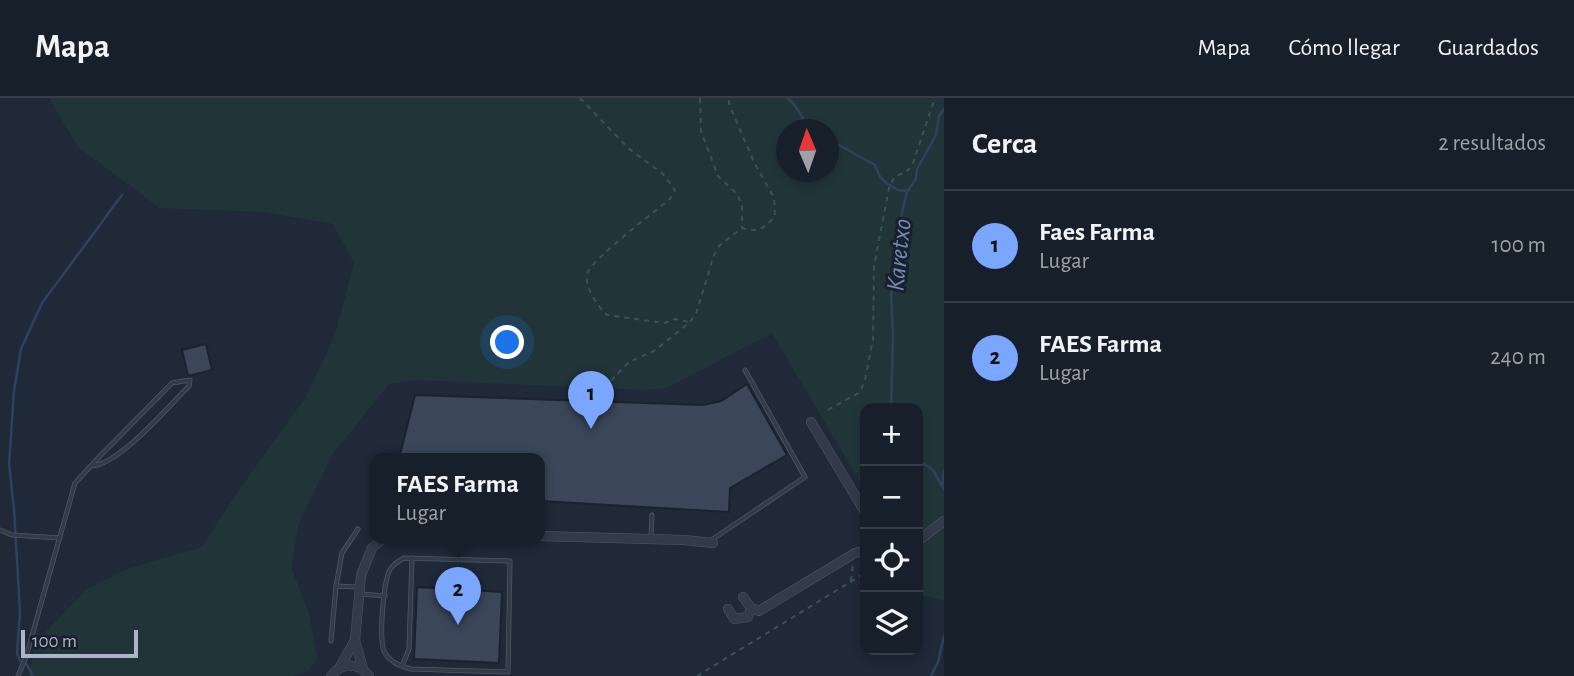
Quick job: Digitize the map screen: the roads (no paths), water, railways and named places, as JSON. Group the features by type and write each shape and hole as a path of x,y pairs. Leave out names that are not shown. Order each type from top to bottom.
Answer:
{"street":[{"path":"811,422 860,504"},
{"path":"923,537 944,521"},
{"path":"545,536 710,542"},
{"path":"366,673 355,640 359,591 361,569 377,544"},
{"path":"743,597 751,608 759,611 860,552"},
{"path":"728,609 734,619 741,620 748,617 751,608"},
{"path":"331,676 340,667 355,640"},
{"path":"340,667 354,665 366,673"}],"lane":[{"path":"710,542 805,477 745,370"},
{"path":"18,676 26,657 75,483 91,466 172,383 190,380 189,386 139,437 109,461 91,466"},
{"path":"650,539 652,515"},
{"path":"331,641 342,553 358,529"},
{"path":"0,530 15,535 60,538"},
{"path":"404,558 510,561 508,671 402,666 390,659 382,644 385,596 391,568 404,558"},
{"path":"402,666 409,649 412,558"},
{"path":"336,586 385,596"}],"waterway":[{"path":"788,98 803,119"},
{"name":"Karetxo","path":"891,403 891,295 895,269 894,248 898,243 907,192 916,179 917,169 936,135 939,116 944,109"},
{"path":"839,145 875,165 886,183 898,190 907,191"},
{"path":"20,661 17,654 20,611 9,464 14,391 21,349 42,303 122,195"},
{"name":"Karetxo","path":"923,463 933,470 944,489"},
{"path":"943,484 944,470"},
{"name":"Karetxo","path":"931,676 938,662 944,636"},
{"path":"26,663 33,676"}],"place":[{"name":"Faes Farma","path":"591,429"},
{"name":"FAES Farma","path":"458,625"}]}
